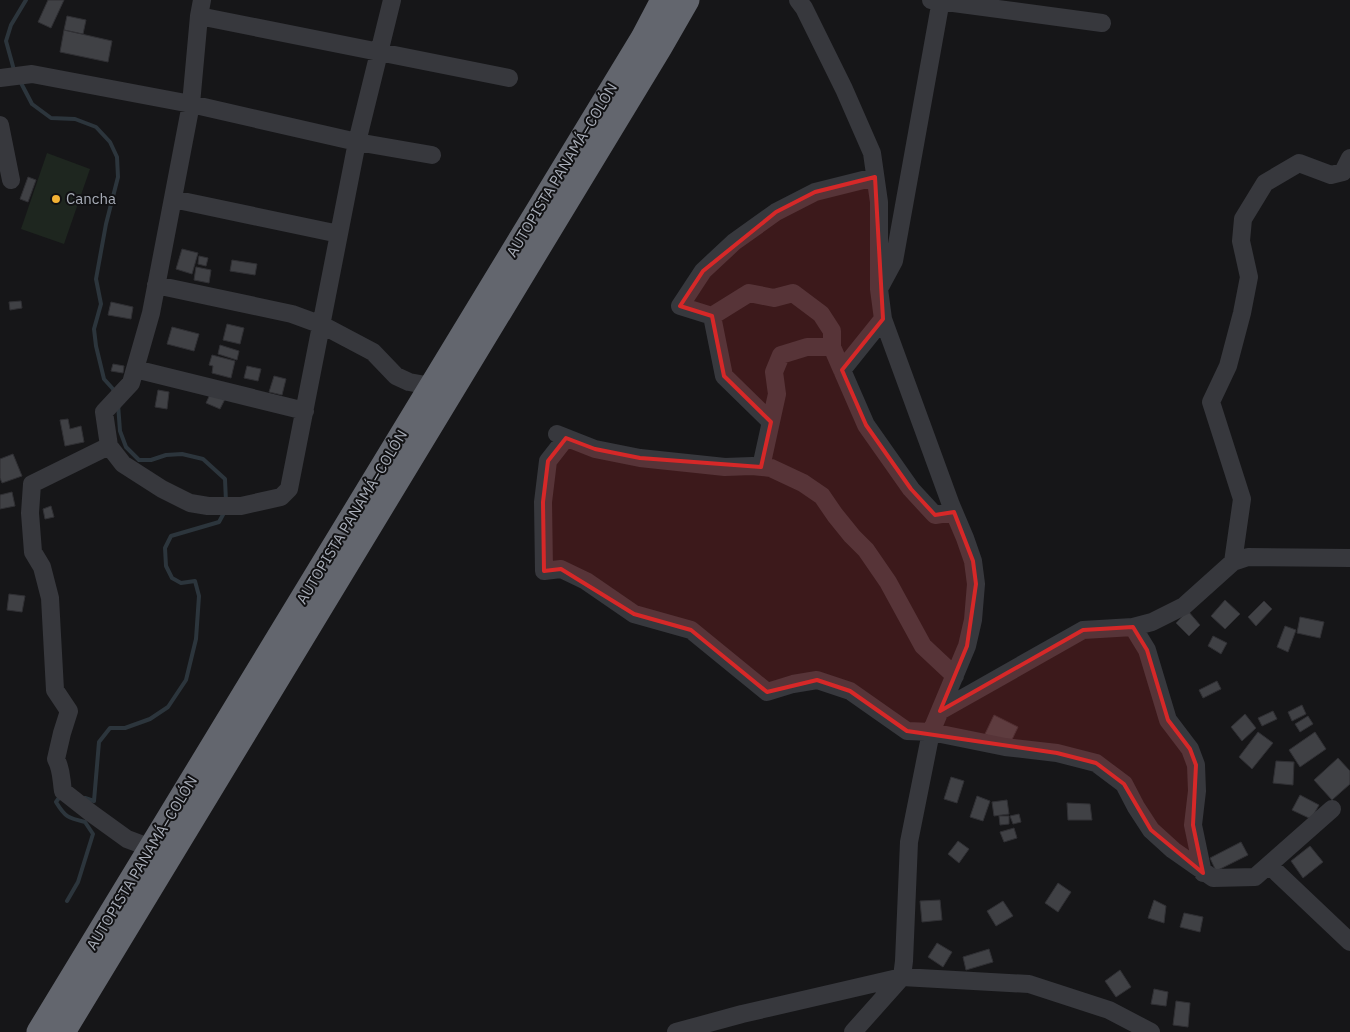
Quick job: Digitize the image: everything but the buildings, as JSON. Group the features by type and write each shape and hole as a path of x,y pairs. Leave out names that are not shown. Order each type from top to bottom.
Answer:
{"highway":[{"name":"AUTOPISTA PANAMÁ–COLÓN","path":"39,1032 643,38 663,0"},
{"name":"AUTOPISTA PANAMÁ–COLÓN","path":"64,1032 687,0"}],"street":[{"path":"392,0 378,52 358,142 289,489 282,497 241,506 208,506 190,503 123,464 109,446 104,412 133,376 151,312 191,104 200,8 378,52 509,78"},
{"path":"798,0 804,8 872,153 879,202 879,289 883,319 965,538 973,561 976,584 973,620 967,646 931,732 909,842 902,977 853,1032"},
{"path":"879,289 894,261 937,1 1102,24"},
{"path":"3,77 32,74 191,104 358,142 432,155"},
{"path":"0,125 11,180"},
{"path":"1233,562 1242,499 1211,402 1228,366 1249,277 1241,242 1243,219 1265,183 1299,163 1331,175 1343,172 1350,158"},
{"path":"875,178 815,192 776,212 734,242 703,271 680,306 712,316 749,293 774,298 793,293 821,314 832,331 832,347 866,425 911,489 935,514 954,512"},
{"path":"173,200 339,234"},
{"path":"156,285 292,314 322,325 373,352 396,376 409,382 431,386"},
{"path":"712,316 724,376 771,422"},
{"path":"842,370 883,319"},
{"path":"761,467 777,394 774,372 781,355 807,347 832,347"},
{"path":"133,376 305,411"},
{"path":"955,676 923,646 888,582 866,550 852,536 822,496 803,482 771,468 725,467 640,458 595,449 560,435 548,461 542,502 544,570 561,569 586,581 634,614 691,630 767,692 793,684 817,680 850,691 907,731 931,732 1005,747 1057,753 1096,763 1124,784 1151,830 1203,873 1213,878 1256,877 1332,810"},
{"path":"109,446 32,484 30,513 33,552 42,566 50,598 55,690 69,711 56,760 62,770 61,780 64,791 127,839 151,848"},
{"path":"940,710 1083,630 1133,627 1152,622 1184,606 1233,562 1248,558 1350,558"},
{"path":"1133,627 1147,650 1168,720 1190,749 1196,765 1197,791 1193,825 1203,873"},
{"path":"1270,866 1350,942"},
{"path":"676,1032 742,1014 902,977 1029,984 1109,1010 1151,1032"}],"highlighted area":[{"path":"875,177 883,319 842,370 866,425 911,489 935,515 954,512 973,561 976,584 967,646 940,711 1083,630 1133,627 1147,650 1168,720 1190,749 1196,765 1193,825 1203,873 1151,830 1124,784 1096,763 1057,753 907,731 850,691 817,680 767,692 691,630 634,614 561,569 544,571 543,502 548,461 566,438 595,449 640,458 761,467 771,422 724,376 712,316 680,306 703,271 776,212 815,192"}],"shaded area":[{"name":"Cancha","path":"47,153 90,169 64,244 21,229"}],"waterway":[{"path":"14,70 6,41 11,25 26,0"},
{"path":"20,81 32,104 51,118 75,119 96,127 110,142 117,157 118,177 106,224 96,279 101,304 94,329 104,379 113,389 114,393"},
{"path":"118,404 120,431 126,447 139,460 151,460 166,455 182,454 203,459 225,479 226,502"},
{"path":"85,798 94,801 99,742 110,728 125,728 150,719 168,707 186,680 196,639 199,596 195,581 181,583 172,578 166,566 165,548 171,536 219,522 225,511"},
{"path":"61,795 56,802 62,811 71,818 85,822 93,834 78,882 67,901"}],"place":[{"name":"Cancha","path":"56,199"}]}
